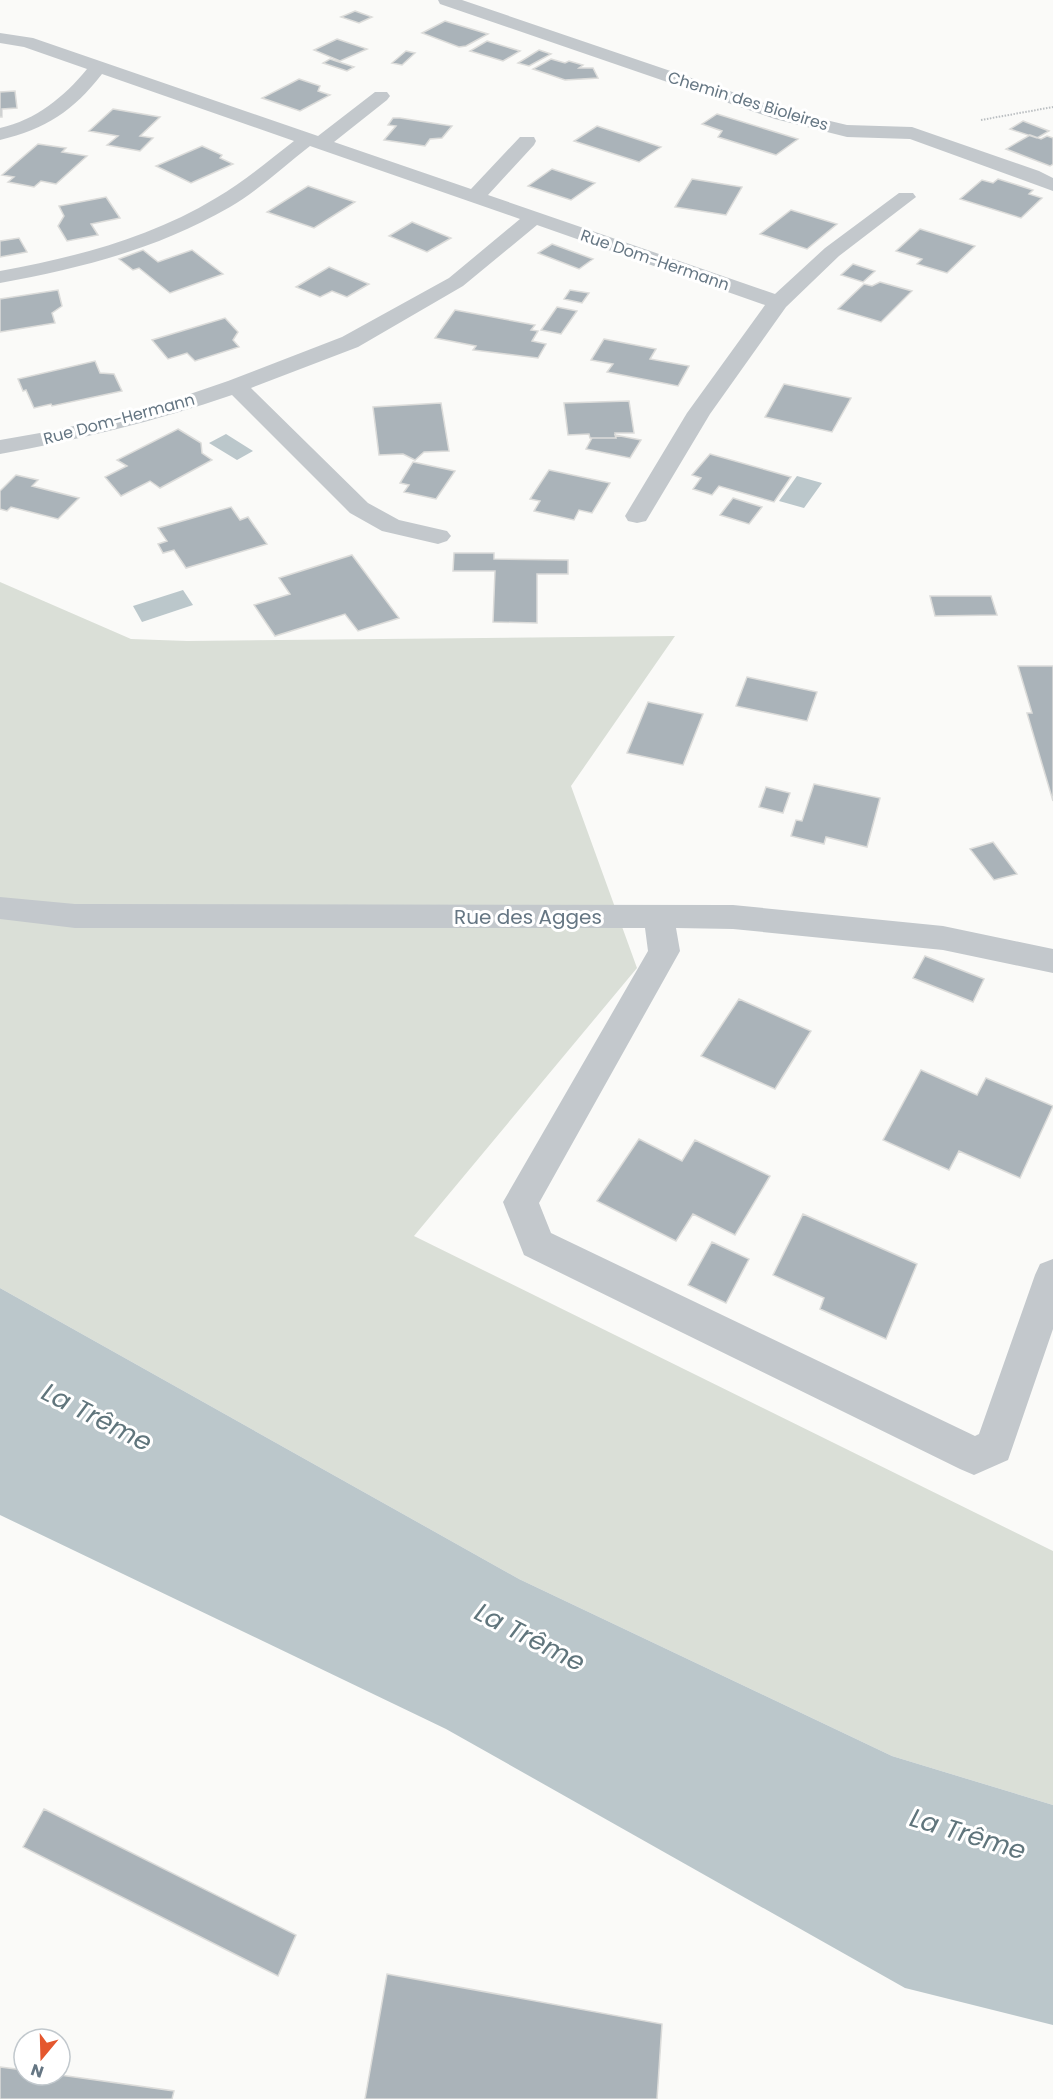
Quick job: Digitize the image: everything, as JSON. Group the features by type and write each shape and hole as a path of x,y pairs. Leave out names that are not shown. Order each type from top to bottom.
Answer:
{"street":[{"name":"Chemin des Bioleires","path":"446,0 782,115 847,131 912,133 1032,175 1053,185"},
{"name":"Rue Dom-Hermann","path":"0,38 27,42 778,302"},
{"path":"0,135 21,131 53,114 77,93 98,67"},
{"path":"0,277 70,264 149,239 224,202 381,96"},
{"path":"474,198 527,141"},
{"path":"637,516 699,413 778,302 832,252 906,197"},
{"name":"Rue Dom-Hermann","path":"0,447 57,437 160,412 236,386 350,342 456,282 533,219"},
{"path":"236,386 359,508 390,526 438,536"},
{"name":"Rue des Agges","path":"0,908 75,916 733,917 943,938 1053,961"},
{"path":"659,917 664,951 520,1202 537,1244 974,1456 994,1447 1053,1275"}],"shaded area":[{"path":"0,582 131,639 187,641 675,636 571,786 637,968 414,1236 1053,1551 1053,1805 892,1756 519,1579 0,1288"}],"water":[{"path":"226,434 253,451 237,460 209,443"},
{"path":"797,476 822,483 804,508 779,501"},
{"path":"183,590 193,605 142,622 133,606"},
{"name":"La Trême","path":"0,1288 519,1579 892,1756 1053,1805 1053,2025 905,1988 446,1729 0,1515"}],"building":[{"path":"355,11 372,17 359,23 341,17"},
{"path":"445,21 488,34 466,46 459,47 422,33"},
{"path":"337,39 367,49 340,61 314,50"},
{"path":"487,41 520,51 503,61 470,51"},
{"path":"539,50 551,54 529,66 518,63"},
{"path":"406,51 415,53 402,65 392,63"},
{"path":"330,59 354,67 347,71 323,63"},
{"path":"551,59 583,65 579,68 593,68 598,78 565,80 533,69"},
{"path":"299,79 320,86 318,91 330,95 300,111 262,98"},
{"path":"15,91 17,108 2,109 2,117 0,117 0,92"},
{"path":"113,109 160,117 140,136 153,138 140,151 107,145 118,136 89,131"},
{"path":"717,114 798,139 776,155 718,137 722,131 702,124"},
{"path":"393,118 452,126 442,138 430,139 425,146 384,140 396,126 388,125"},
{"path":"1023,121 1049,131 1037,138 1010,129"},
{"path":"597,126 661,147 639,162 574,141"},
{"path":"1030,135 1041,139 1047,136 1053,138 1053,164 1050,166 1006,149"},
{"path":"38,144 66,148 62,152 87,156 56,184 41,181 34,187 8,182 14,177 2,175"},
{"path":"202,146 222,155 220,158 233,164 191,183 156,166"},
{"path":"552,169 595,183 571,200 528,186"},
{"path":"692,179 742,187 726,215 675,207"},
{"path":"998,179 1033,190 1029,194 1042,198 1021,218 960,199 982,180 993,183"},
{"path":"308,186 355,202 314,228 267,212"},
{"path":"106,197 120,218 91,224 98,235 67,241 58,226 64,216 59,206"},
{"path":"791,210 837,224 807,249 760,234"},
{"path":"412,222 451,238 427,252 389,236"},
{"path":"920,229 975,246 947,273 917,264 922,259 896,251"},
{"path":"19,238 27,252 0,257 0,241"},
{"path":"552,244 593,259 579,269 538,253"},
{"path":"143,250 158,262 192,250 223,274 170,293 139,268 133,270 119,259"},
{"path":"853,264 875,271 863,282 841,275"},
{"path":"329,267 369,284 347,297 332,291 320,297 296,287"},
{"path":"880,282 912,291 881,322 838,309 864,284 872,286"},
{"path":"58,290 62,306 52,313 55,323 0,332 0,299"},
{"path":"570,290 589,293 582,303 564,299"},
{"path":"557,307 577,311 561,334 541,330"},
{"path":"455,310 535,325 531,330 538,331 532,341 546,344 538,358 473,350 476,346 435,338"},
{"path":"225,318 238,332 233,340 239,347 195,361 187,353 168,359 152,340"},
{"path":"604,339 656,349 650,359 689,366 678,386 607,372 613,364 591,360"},
{"path":"95,361 100,373 114,374 122,391 34,408 18,379"},
{"path":"784,384 851,398 832,432 765,417"},
{"path":"629,401 634,433 615,433 616,438 590,438 589,434 568,435 564,403"},
{"path":"441,403 449,451 424,452 415,460 403,454 379,455 373,407"},
{"path":"178,429 201,443 202,453 212,460 160,488 150,481 121,496 105,477 127,466 117,460"},
{"path":"615,435 641,440 630,458 586,449 592,438 616,438"},
{"path":"710,454 791,477 774,502 719,486 712,495 693,489 701,478 692,475"},
{"path":"413,462 455,471 436,499 404,492 409,485 400,483"},
{"path":"549,470 610,483 592,513 579,510 574,520 534,511 540,501 530,499"},
{"path":"16,475 38,480 32,486 79,498 58,519 11,507 7,511 0,509 0,491"},
{"path":"733,498 762,507 749,524 720,515"},
{"path":"231,507 240,520 248,517 267,544 186,568 174,550 163,553 158,544 167,541 158,528"},
{"path":"454,553 494,553 494,559 568,560 568,574 537,574 537,623 493,622 495,571 453,571"},
{"path":"352,555 399,618 358,631 345,614 275,636 254,605 290,594 279,578"},
{"path":"930,596 991,596 997,615 935,616"},
{"path":"1018,666 1053,666 1053,801 1027,713 1032,713"},
{"path":"747,677 817,692 807,721 736,706"},
{"path":"648,702 703,714 683,765 627,753"},
{"path":"814,784 880,798 867,847 826,837 824,844 791,836 796,820 802,821"},
{"path":"766,787 790,793 783,813 759,807"},
{"path":"993,842 1017,874 994,880 970,849"},
{"path":"925,956 984,979 973,1002 913,978"},
{"path":"739,999 811,1031 775,1089 701,1056"},
{"path":"921,1070 977,1095 986,1078 1053,1106 1020,1178 959,1151 949,1170 883,1140"},
{"path":"639,1139 682,1161 695,1140 770,1176 735,1235 693,1214 676,1241 597,1201"},
{"path":"803,1214 917,1264 886,1339 820,1309 824,1298 773,1275"},
{"path":"712,1242 749,1259 726,1303 688,1285"},
{"path":"44,1809 296,1935 278,1976 23,1847"},
{"path":"387,1974 662,2024 657,2099 365,2099"},
{"path":"0,2067 12,2068 12,2087 72,2087 72,2077 174,2091 172,2099 0,2099"}]}
